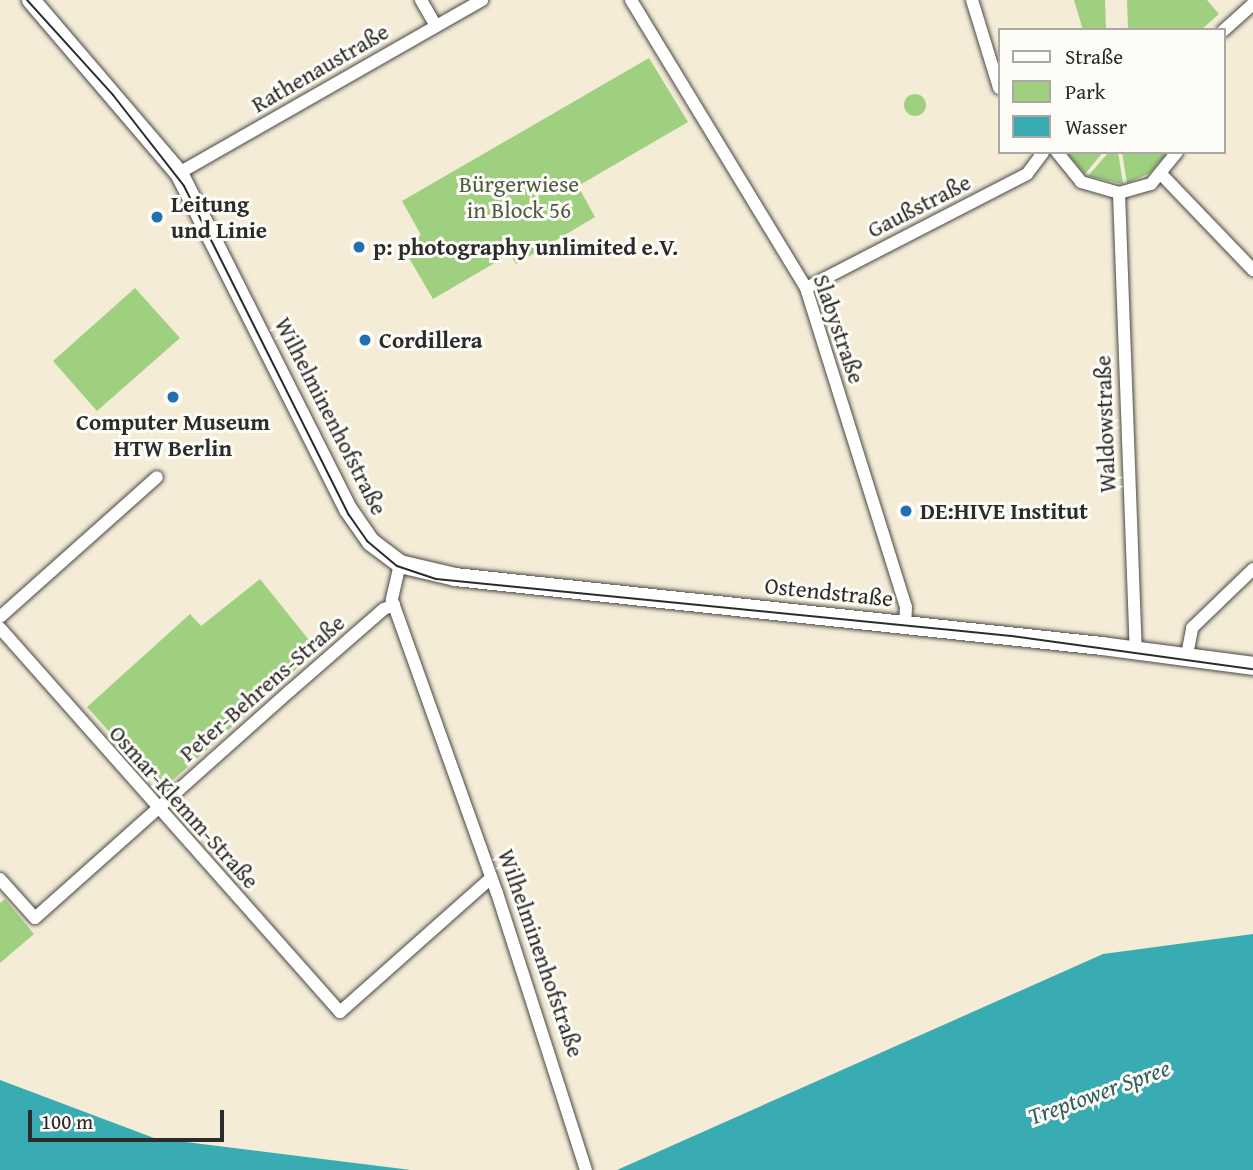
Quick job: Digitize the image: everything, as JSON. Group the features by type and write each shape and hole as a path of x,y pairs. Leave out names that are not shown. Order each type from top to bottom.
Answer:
{"street":[{"path":"421,0 436,26"},
{"name":"Rathenaustraße","path":"179,173 482,0"},
{"name":"Slabystraße","path":"631,0 806,288 906,607 905,624"},
{"path":"972,0 998,85"},
{"name":"Wilhelminenhofstraße","path":"41,3 179,173 348,509 371,542 400,564 391,589 394,605 491,877 586,1170"},
{"path":"1225,29 1253,4"},
{"name":"Gaußstraße","path":"806,288 1027,174 1044,154"},
{"path":"1059,154 1081,182 1119,193 1141,189 1162,175 1176,154"},
{"path":"1162,175 1253,270"},
{"name":"Waldowstraße","path":"1119,193 1136,651"},
{"path":"0,617 157,477"},
{"name":"Ostendstraße","path":"400,564 455,578 905,624 1253,666"},
{"path":"1186,660 1192,628 1253,569"},
{"name":"Peter-Behrens-Straße","path":"0,879 35,918 384,609 394,605"},
{"name":"Osmar-Klemm-Straße","path":"0,628 340,1012 491,877"}],"green space":[{"path":"1074,0 1105,0 1106,28 1082,28"},
{"path":"1127,0 1207,0 1219,14 1203,28 1128,28"},
{"name":"Bürgerwiese in Block 56","path":"649,58 688,122 578,186 595,217 516,264 510,254 433,299 402,246 421,235 402,201"},
{"path":"915,94 923,97 926,105 923,113 915,116 907,113 904,105 907,97"},
{"path":"1068,154 1101,154 1085,174"},
{"path":"1107,154 1118,154 1123,184 1088,176"},
{"path":"1122,154 1166,154 1150,173 1127,183"},
{"path":"135,288 180,338 97,411 53,361"},
{"path":"260,579 317,650 162,790 87,707 190,614 201,626"},
{"path":"5,899 34,934 0,963 0,903"}],"water":[{"name":"Treptower Spree","path":"1253,934 1253,1170 617,1170 1103,954"},
{"path":"0,1080 154,1138 411,1170 0,1170"}],"tram line":[{"path":"27,0 113,95 184,186 349,515 367,541 397,566 436,579 1011,636 1253,669"}],"place":[{"name":"Leitung und Linie","path":"157,217"},
{"name":"p: photography unlimited e.V.","path":"359,247"},
{"name":"Cordillera","path":"365,340"},
{"name":"Computer Museum HTW Berlin","path":"173,397"},
{"name":"DE:HIVE Institut","path":"906,511"}]}
